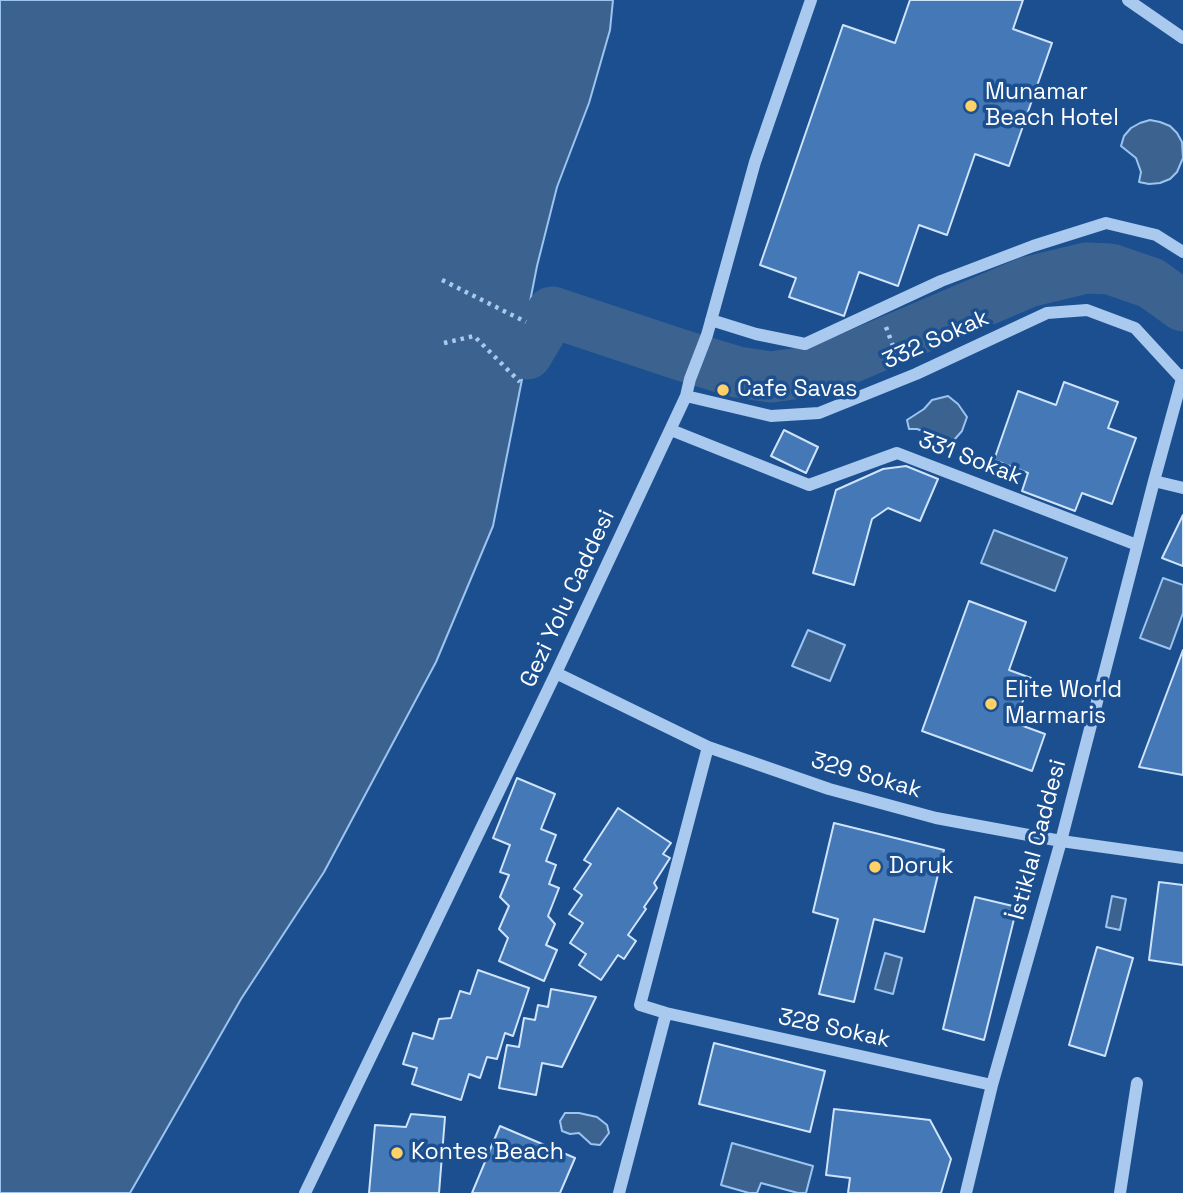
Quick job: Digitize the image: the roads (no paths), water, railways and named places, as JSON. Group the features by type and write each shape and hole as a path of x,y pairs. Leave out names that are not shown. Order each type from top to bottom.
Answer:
{"street":[{"name":"Gezi Yolu Caddesi","path":"305,1193 556,673 686,396 707,335 755,162 811,0"},
{"path":"1129,0 1183,38"},
{"path":"711,320 756,334 805,344 941,281 1033,246 1106,223 1156,235 1183,252"},
{"name":"332 Sokak","path":"686,396 771,416 819,413 905,379 1047,313 1087,310 1135,328 1182,377"},
{"name":"İstiklal Caddesi","path":"966,1193 992,1085 1060,841 1182,377"},
{"name":"331 Sokak","path":"671,430 809,485 897,453 1137,545"},
{"path":"1154,481 1183,488"},
{"name":"329 Sokak","path":"556,673 708,747 829,789 936,818 1060,841 1183,858"},
{"name":"328 Sokak","path":"708,747 640,1005 992,1085"},
{"path":"619,1193 666,1013"},
{"path":"1120,1193 1137,1083"}],"water":[{"path":"0,0 613,0 610,30 589,103 557,187 537,266 526,322 527,354 493,526 436,662 324,872 241,999 130,1193 0,1193"},
{"path":"1150,120 1170,126 1177,133 1182,142 1183,158 1177,172 1170,179 1149,184 1139,182 1141,172 1136,158 1121,146 1124,136 1131,128"},
{"path":"948,396 967,417 962,431 954,440 941,442 928,433 909,429 907,420 932,400"},
{"path":"994,530 1067,558 1055,591 981,563"},
{"path":"1163,578 1183,585 1183,613 1170,649 1140,638"},
{"path":"808,630 845,645 830,681 792,666"},
{"path":"1112,896 1126,899 1120,930 1106,927"},
{"path":"885,953 902,958 893,994 875,989"},
{"path":"565,1113 597,1117 607,1125 609,1133 600,1145 591,1144 579,1133 562,1131 560,1121"},
{"path":"732,1143 813,1166 806,1193 761,1183 757,1193 721,1185"}],"waterway":[{"path":"527,354 552,312 737,372 771,377 822,370 1028,282 1086,268 1110,269 1151,283 1183,306"}],"place":[{"name":"Munamar Beach Hotel","path":"971,106"},
{"name":"Cafe Savas","path":"723,390"},
{"name":"Elite World Marmaris","path":"991,704"},
{"name":"Doruk","path":"875,867"},
{"name":"Kontes Beach","path":"397,1153"}]}
